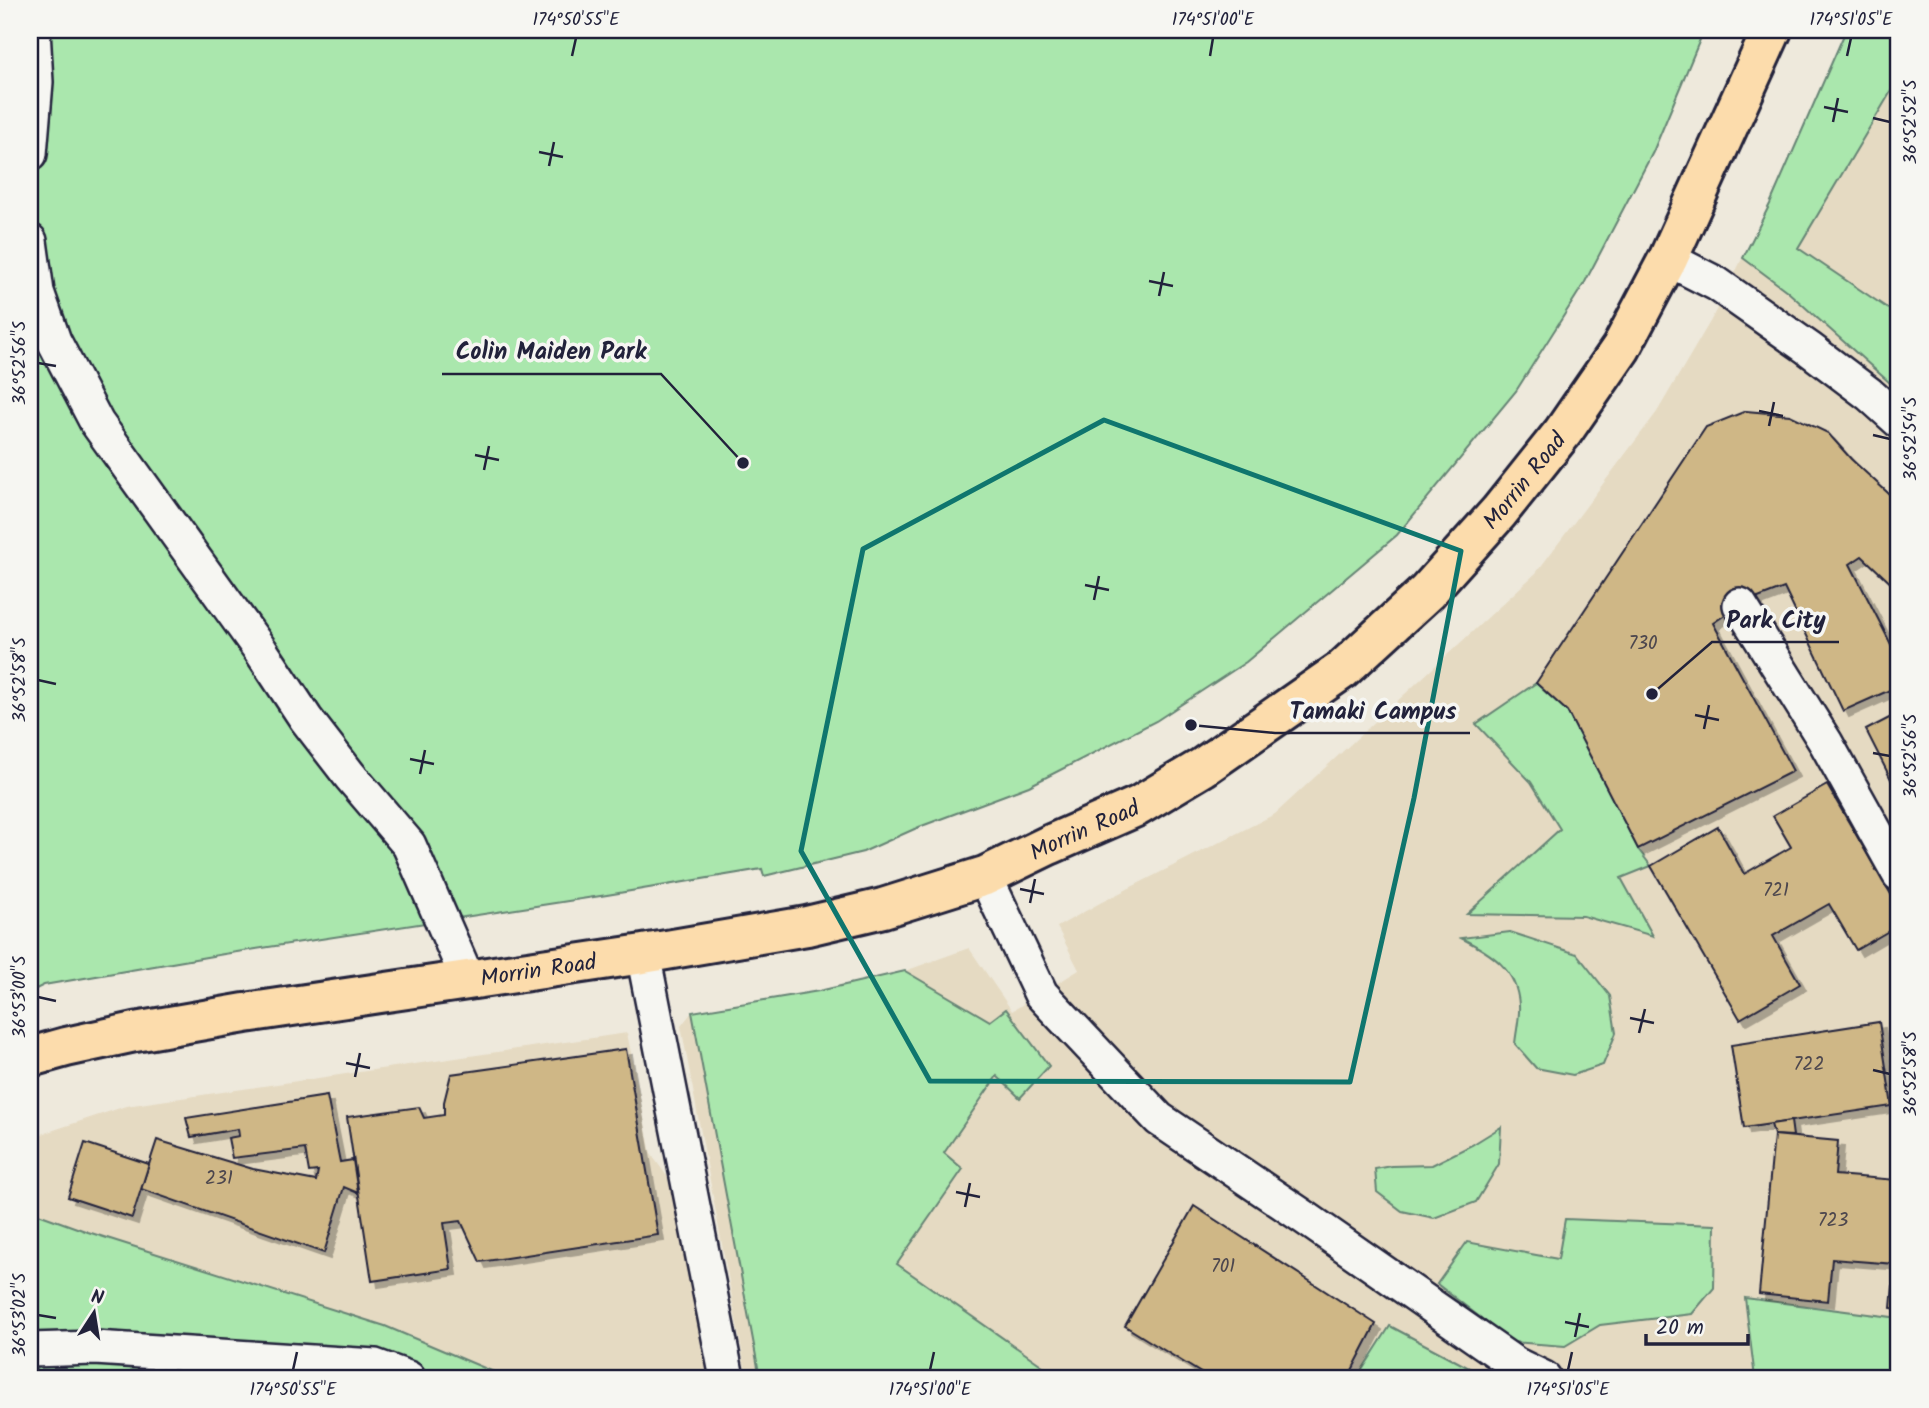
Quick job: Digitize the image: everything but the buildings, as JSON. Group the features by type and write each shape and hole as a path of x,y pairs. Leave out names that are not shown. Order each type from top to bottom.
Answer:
{"main road":[{"name":"Morrin Road","path":"30,1058 66,1047 245,1013 643,954 807,926 883,908 985,876 1138,806 1214,759 1342,670 1427,592 1499,512 1563,432 1621,348 1668,259 1773,30"}],"street":[{"path":"30,154 36,82 33,30"},
{"path":"30,241 37,292 54,341 97,423 261,651 306,719 350,776 410,845 468,980"},
{"path":"1668,259 1717,284 1818,355 1899,421"},
{"path":"1740,605 1826,743 1899,874"},
{"path":"985,876 1041,994 1159,1119 1515,1364 1544,1378"},
{"path":"643,954 727,1378"},
{"path":"30,1350 95,1348 374,1366 408,1378"}],"highlighted area":[{"path":"1104,420 1461,551 1414,798 1350,1082 930,1081 801,851 863,549"}],"shaded area":[{"path":"1846,30 1899,30 1899,1378 747,1378 681,1026 692,1012 819,991 905,971 969,948 1012,1011 1079,970 1057,927 1275,814 1536,573 1657,412 1711,320 1770,204"},
{"path":"627,1033 651,1154 674,1186 709,1378 508,1378 385,1326 88,1232 30,1211 30,1138 126,1106"}],"green space":[{"path":"30,30 1704,30 1653,152 1585,282 1516,391 1397,535 1246,662 1156,721 1029,786 919,827 863,852 764,876 762,869 224,954 44,985 30,992"},
{"path":"1846,30 1899,30 1899,78 1798,248 1899,316 1899,391 1787,291 1743,258 1770,204"},
{"path":"1536,683 1567,711 1638,849 1651,866 1621,878 1653,936 1583,916 1467,914 1560,829 1531,782 1476,724"},
{"path":"1510,932 1577,954 1610,996 1616,1033 1603,1065 1573,1075 1536,1068 1515,1044 1519,1010 1513,981 1492,956 1461,938"},
{"path":"905,971 990,1021 1006,1009 1049,1066 1020,1098 997,1076 944,1153 963,1169 897,1264 1060,1378 760,1378 692,1012 819,991"},
{"path":"1501,1127 1499,1164 1476,1202 1434,1218 1402,1211 1377,1192 1375,1169 1432,1165"},
{"path":"30,1211 88,1232 385,1326 508,1378 30,1378"},
{"path":"1565,1219 1715,1225 1714,1288 1692,1314 1600,1325 1565,1346 1512,1342 1437,1284 1467,1242 1558,1259"},
{"path":"1745,1298 1899,1318 1899,1378 1755,1378"},
{"path":"1390,1326 1488,1378 1357,1378"}],"place":[{"name":"Colin Maiden Park","path":"743,463"},
{"name":"Park City","path":"1652,694"},
{"name":"Tamaki Campus","path":"1191,725"}]}
